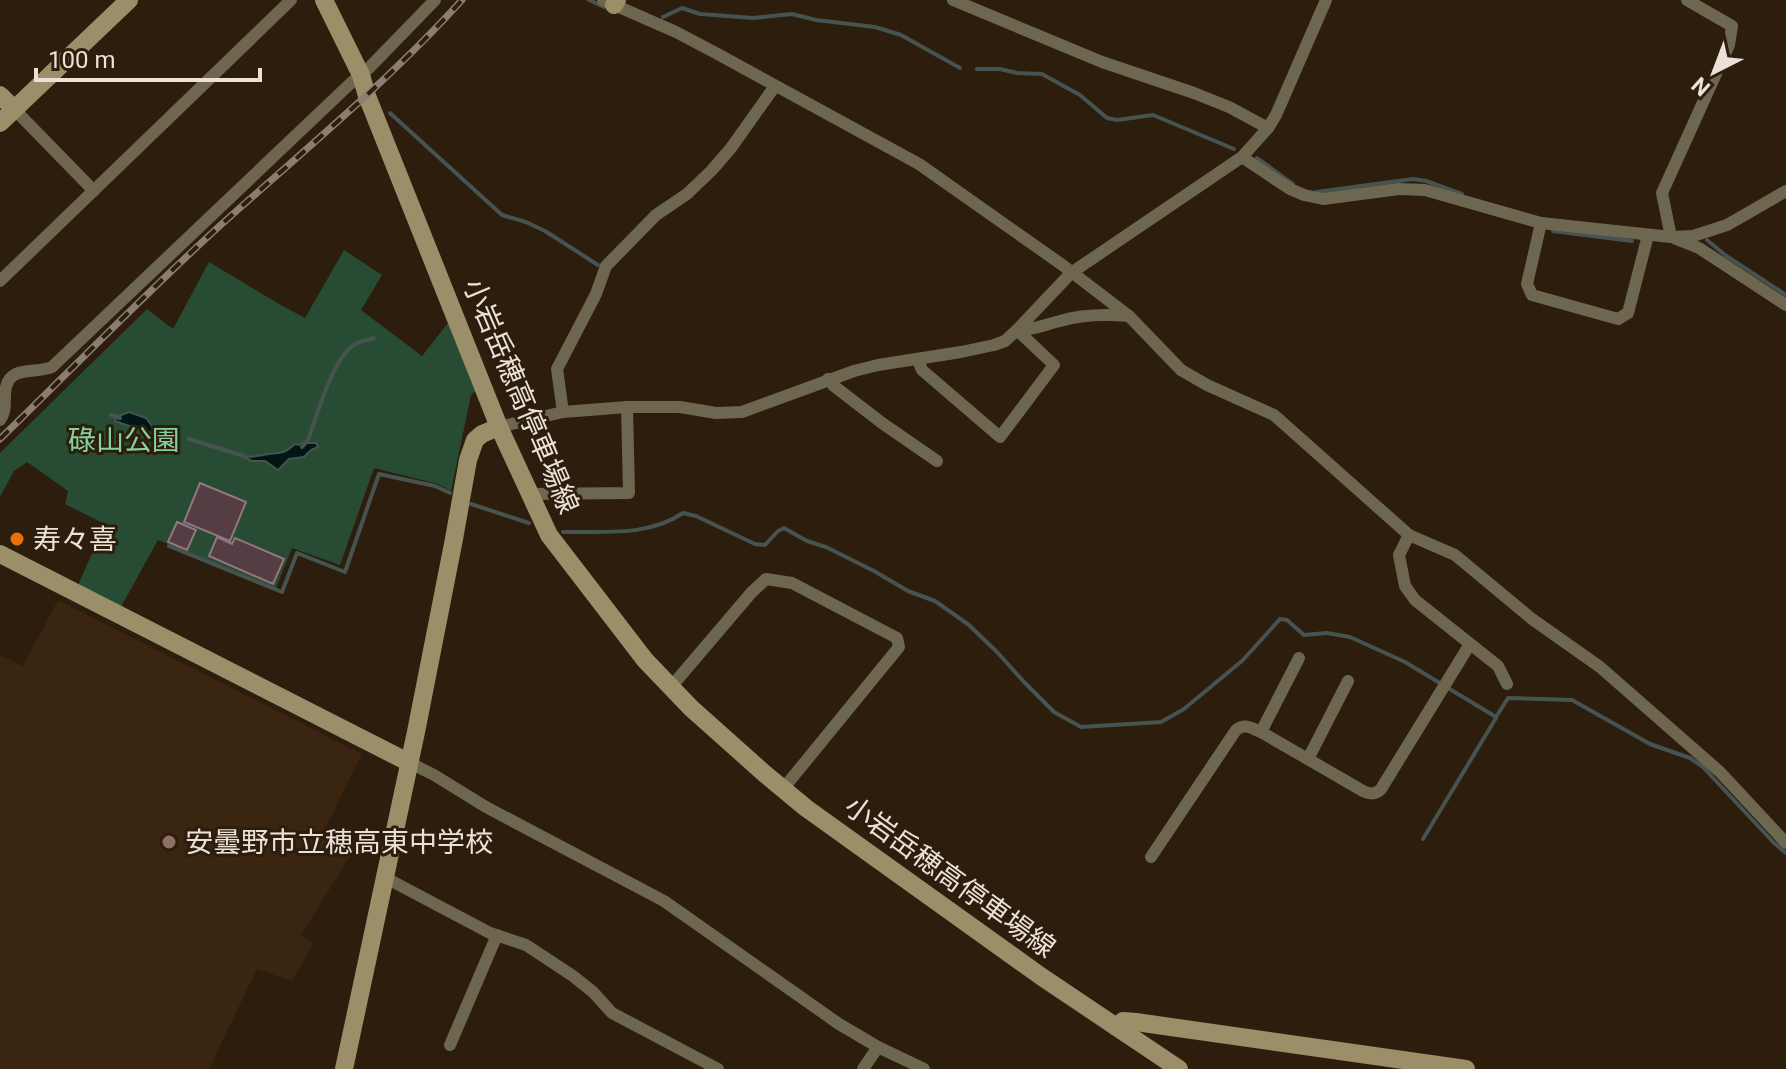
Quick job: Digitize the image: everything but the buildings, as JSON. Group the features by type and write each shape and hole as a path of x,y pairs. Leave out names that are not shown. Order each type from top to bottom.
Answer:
{"main road":[{"path":"0,123 129,0"},
{"name":"小岩岳穂高停車場線","path":"324,0 361,75 499,427 529,494 549,535 645,660 691,708 783,789 1042,977 1179,1069"},
{"path":"0,95 14,109"},
{"path":"344,1069 416,732 468,460 475,440 499,427"},
{"path":"0,554 408,762"},
{"path":"1116,1027 1123,1021 1136,1022 1466,1069"}],"street":[{"path":"0,281 291,0"},
{"path":"368,69 435,0"},
{"path":"953,0 1102,62 1229,107 1268,128"},
{"path":"499,427 563,412 627,407 742,412 828,379 878,365 918,360 1005,341 1071,273 1242,157 1268,128 1326,0"},
{"path":"1671,237 1662,193 1729,45 1732,26 1687,0"},
{"path":"611,2 676,32 919,164 1129,316 1181,370 1274,415 1409,535 1455,555 1532,619 1600,667 1720,772 1786,843"},
{"path":"0,420 6,411 5,391 11,376 20,372 42,372 52,367 353,81"},
{"path":"563,412 557,369 596,294 606,266 656,215 687,194 712,170 775,86"},
{"path":"14,109 94,191"},
{"path":"1242,157 1290,189 1323,199 1399,189 1425,190 1541,223 1671,237 1693,236 1727,225 1786,191"},
{"path":"1541,223 1527,284 1532,295 1618,319 1628,313 1648,235"},
{"path":"1671,237 1699,248 1786,305"},
{"path":"1017,330 1033,330 1082,316 1129,316"},
{"path":"918,360 922,370 1000,437 1054,365 1017,330"},
{"path":"828,379 882,423 937,461"},
{"path":"529,494 629,493 627,407"},
{"path":"1409,535 1399,555 1405,586 1415,600 1498,666 1507,684"},
{"path":"671,687 766,579 792,583 897,638 899,647 783,789"},
{"path":"1151,857 1236,730 1242,726 1261,732 1363,791 1377,793 1470,644"},
{"path":"1261,732 1299,658"},
{"path":"1308,759 1348,681"},
{"path":"408,762 664,901 839,1024 924,1069"},
{"path":"384,877 490,933 526,945 593,992 612,1013 718,1069"},
{"path":"450,1045 497,935"},
{"path":"863,1069 878,1047"}],"shaded area":[{"path":"129,412 146,418 158,434 115,421 116,417"},
{"path":"302,443 316,443 318,447 304,457 289,459 278,470 265,461 252,461 242,456 279,453"},
{"name":"安曇野市立穂高東中学校","path":"58,600 362,754 323,833 354,850 301,935 314,943 292,981 257,969 209,1069 0,1069 0,655 23,666"}],"green space":[{"name":"碌山公園","path":"344,250 382,275 361,310 422,356 448,323 475,391 471,395 451,491 438,484 374,468 340,565 292,548 276,588 158,540 121,607 78,585 105,524 65,504 68,491 27,462 14,471 0,497 0,453 147,309 173,329 209,262 305,318"}],"waterway":[{"path":"589,0 604,7"},
{"path":"663,17 682,8 700,14 753,18 792,14 875,27 901,35 960,68"},
{"path":"977,69 1042,74 1080,95 1107,118 1117,120 1153,115 1234,149"},
{"path":"390,113 502,215 545,231 598,265"},
{"path":"1257,158 1293,184"},
{"path":"1316,192 1413,179 1462,194"},
{"path":"1553,231 1632,241"},
{"path":"1707,240 1786,295"},
{"path":"302,447 308,440 324,394 340,361 352,346 374,338"},
{"path":"111,415 120,418"},
{"path":"189,439 244,456"},
{"path":"169,546 282,592 297,553 345,572 379,474 435,486 450,493"},
{"path":"471,504 529,523"},
{"path":"563,532 640,529 669,521 683,513 755,544 765,545 784,528 874,571 908,591 935,601 969,625 1054,712 1081,727 1161,722 1184,709 1243,660 1280,619 1287,620 1304,635 1327,633 1350,637 1405,662 1496,717 1508,698 1572,700 1650,744 1690,758 1703,767 1786,853"},
{"path":"1423,839 1496,718"}],"railway":[{"path":"0,439 186,257 372,90 462,0"}],"place":[{"name":"寿々喜","path":"17,539"},
{"name":"安曇野市立穂高東中学校","path":"169,842"}]}
